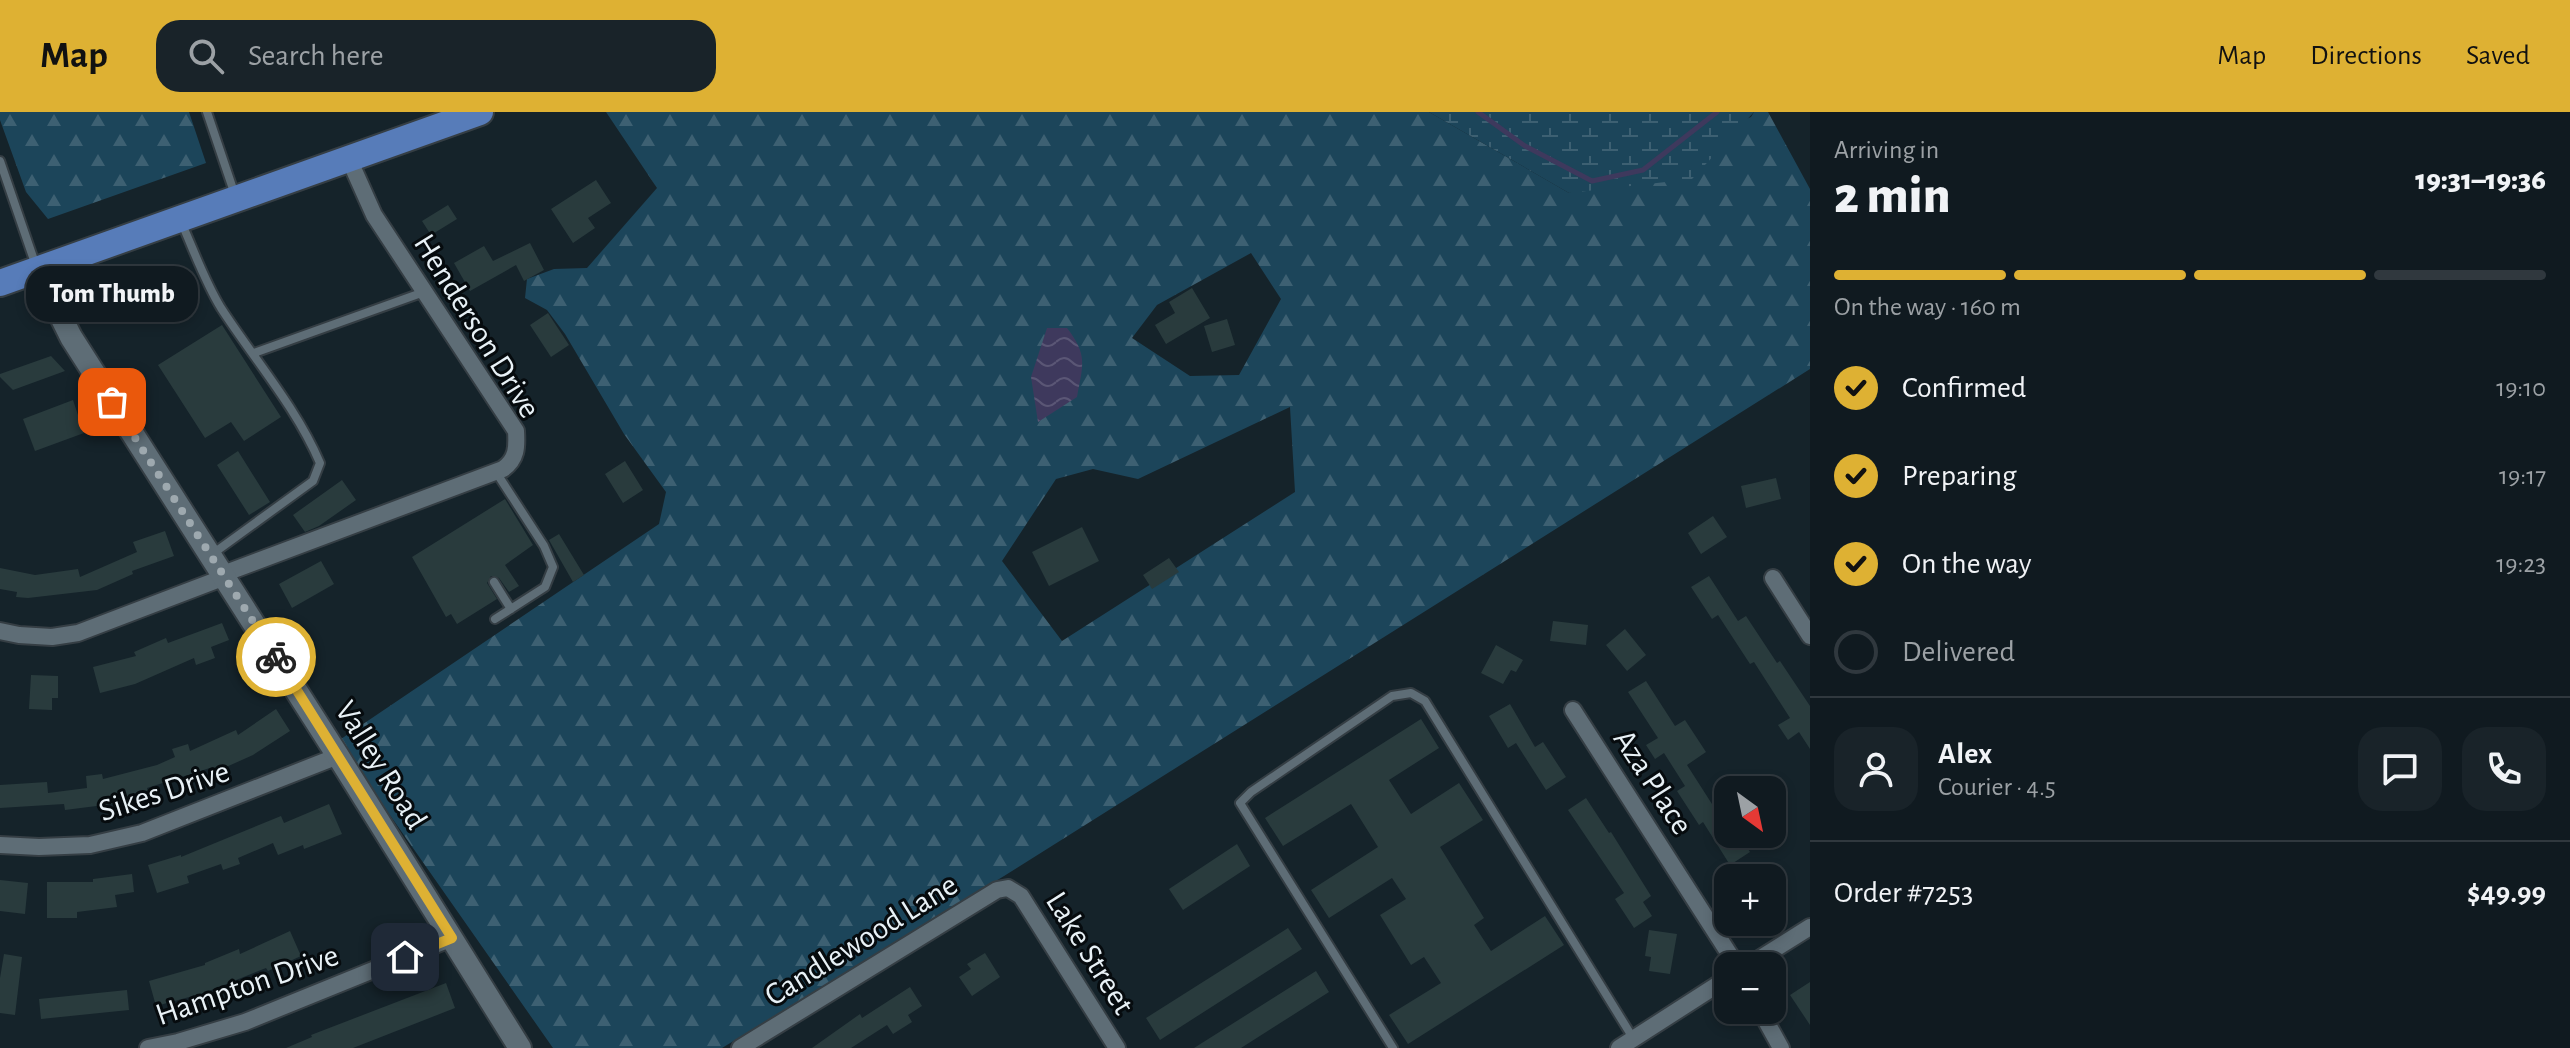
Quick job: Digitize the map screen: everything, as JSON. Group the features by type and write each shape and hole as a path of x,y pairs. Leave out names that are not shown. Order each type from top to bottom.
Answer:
{"main road":[{"path":"0,283 480,112"}],"street":[{"name":"Henderson Drive","path":"349,159 374,215 516,431 517,445 513,459 496,472"},
{"name":"Valley Road","path":"38,270 71,337 520,1048"},
{"path":"0,631 52,637 78,633 220,569 496,472"},
{"path":"1773,578 1810,636"},
{"name":"Aza Place","path":"1573,710 1728,952"},
{"name":"Sikes Drive","path":"0,845 90,845 142,833 338,756"},
{"name":"Candlewood Lane","path":"740,1048 997,890 1014,889"},
{"name":"Lake Street","path":"1014,889 1117,1048"},
{"path":"1770,952 1810,927"},
{"name":"Hampton Drive","path":"148,1048 245,1022 452,938"},
{"path":"1626,1043 1714,987"},
{"path":"1768,1024 1781,1048"}],"lane":[{"path":"207,112 236,199"},
{"path":"0,161 38,270"},
{"path":"180,220 219,305 311,441 320,463 313,481 220,569"},
{"path":"254,353 424,292"},
{"path":"495,619 545,587 553,567 544,546 496,472"},
{"path":"494,582 511,609"},
{"path":"1393,1048 1240,803 1251,792 1392,696 1411,693 1425,701 1626,1043"}],"green space":[{"path":"0,112 189,112 206,163 48,219 26,192 0,120"},
{"path":"606,112 1429,112 1569,193 1751,117 1754,112 1768,112 1810,189 1810,369 1004,876 722,1048 553,1048 338,741 659,524 666,492 624,434 565,334 547,310 525,298 527,279 554,269 587,268 657,188","holes":["1251,253 1281,299 1239,375 1190,376 1132,338 1157,305","1290,407 1295,492 1062,641 1002,561 1056,479 1093,469 1138,479"]},
{"path":"1429,112 1754,112 1692,179 1569,193"}],"water":[{"path":"1047,328 1067,328 1081,353 1082,368 1077,397 1038,422 1031,377"}],"building":[{"path":"596,180 611,203 588,218 595,228 573,243 551,209"},
{"path":"448,205 457,219 431,235 422,221"},
{"path":"530,243 544,270 524,281 516,265 470,291 454,263 484,246 493,261"},
{"path":"1192,288 1210,318 1166,344 1155,325 1175,313 1169,302"},
{"path":"548,313 569,345 551,357 530,325"},
{"path":"1227,319 1235,345 1212,352 1204,326"},
{"path":"222,325 281,417 244,441 231,422 205,438 158,365"},
{"path":"51,356 65,371 13,390 0,377 0,374"},
{"path":"73,400 84,433 35,451 23,419"},
{"path":"238,451 270,502 249,515 217,465"},
{"path":"625,461 643,490 623,503 605,474"},
{"path":"1776,478 1781,499 1746,508 1741,486"},
{"path":"342,480 356,500 305,532 293,515"},
{"path":"505,499 533,545 505,565 519,586 509,592 499,578 491,576 487,583 497,599 457,624 451,614 446,617 412,557"},
{"path":"1713,516 1727,537 1701,554 1688,533"},
{"path":"1082,527 1099,561 1049,586 1032,552"},
{"path":"165,531 174,556 132,571 133,574 97,590 28,598 16,597 17,592 0,589 0,568 35,575 78,569 80,577 137,552 133,542"},
{"path":"559,534 584,575 573,582 549,540"},
{"path":"1169,558 1179,572 1152,589 1143,575"},
{"path":"321,561 334,584 292,608 279,584"},
{"path":"1709,576 1738,621 1746,616 1810,706 1810,749 1799,732 1788,740 1778,725 1790,718 1754,662 1750,664 1718,615 1712,619 1691,587"},
{"path":"1553,621 1588,625 1586,645 1550,641"},
{"path":"222,623 229,640 211,647 215,658 196,665 194,658 135,684 100,693 93,667 136,656 134,652 166,638 168,643"},
{"path":"1625,629 1646,655 1627,671 1606,645"},
{"path":"1496,645 1523,660 1516,672 1511,670 1503,684 1481,673"},
{"path":"31,675 58,676 58,698 52,698 52,710 29,709"},
{"path":"1646,681 1675,726 1685,720 1706,752 1687,765 1714,807 1714,840 1703,822 1699,825 1677,791 1685,786 1664,753 1655,759 1646,745 1658,738 1628,692"},
{"path":"1510,704 1535,747 1543,742 1566,777 1546,790 1516,743 1508,748 1489,716"},
{"path":"276,709 290,731 253,755 215,772 213,767 147,788 149,795 120,803 65,810 64,804 0,808 0,785 47,782 48,793 87,788 86,776 102,774 103,779 157,765 175,757 172,749 188,744 190,751 236,730 238,735"},
{"path":"1421,719 1439,748 1389,780 1411,814 1459,783 1483,820 1440,847 1484,918 1474,925 1491,951 1545,916 1564,945 1408,1044 1389,1015 1441,983 1424,957 1411,965 1380,915 1406,899 1392,878 1329,918 1311,890 1378,847 1351,804 1283,846 1265,818"},
{"path":"1586,798 1651,896 1643,902 1652,916 1634,928 1615,899 1624,893 1568,810"},
{"path":"329,804 342,834 304,849 303,845 278,855 273,843 238,858 240,864 223,870 221,864 187,876 189,883 157,893 148,865 181,857 281,816 284,823"},
{"path":"1237,844 1250,866 1183,910 1169,889"},
{"path":"1719,848 1747,848 1750,852 1729,864"},
{"path":"132,874 134,892 115,895 117,907 77,912 77,918 47,918 47,882 93,882 93,879"},
{"path":"0,880 28,883 25,914 0,911"},
{"path":"1288,928 1302,949 1160,1040 1146,1018"},
{"path":"1649,930 1677,934 1670,974 1649,971 1651,957 1645,956"},
{"path":"290,931 301,956 268,971 266,968 204,993 156,1006 149,981 205,965 239,949 240,954"},
{"path":"985,953 1000,977 972,996 959,977 971,969 967,964"},
{"path":"4,954 22,957 15,1015 0,1013"},
{"path":"1316,971 1329,992 1241,1048 1194,1048"},
{"path":"1810,982 1810,1025 1790,995"},
{"path":"446,983 455,1008 353,1048 286,1048 311,1035"},
{"path":"910,987 922,1006 908,1015 912,1022 893,1034 887,1025 851,1048 812,1048 860,1014 862,1018"},
{"path":"127,990 129,1010 41,1019 39,999"}],"waterway":[{"path":"1478,112 1525,146 1592,181 1643,170 1717,112"}],"way so far":[{"path":"112,402 276,657"}],"place":[{"name":"Tom Thumb","path":"112,402"}],"route":[{"path":"276,657 452,938 405,957"}]}
